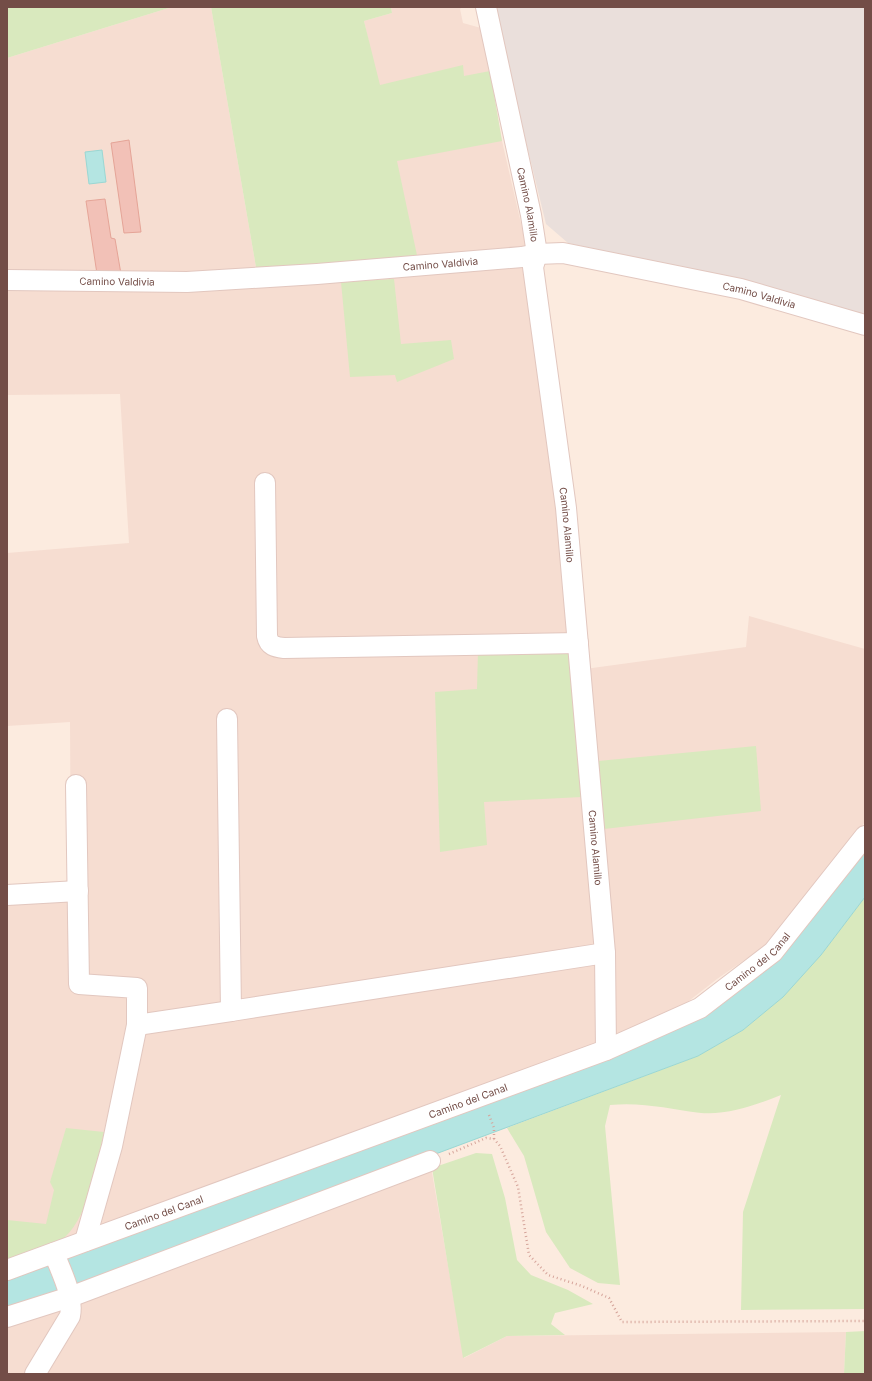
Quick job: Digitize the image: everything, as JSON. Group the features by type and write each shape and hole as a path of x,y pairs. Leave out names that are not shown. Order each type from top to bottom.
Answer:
{"street":[{"name":"Camino Alamillo","path":"486,7 532,215 537,254 533,267 566,508 605,953 606,1050"},
{"name":"Camino Valdivia","path":"7,280 200,281 317,274 522,257 537,254 563,253 741,289 865,325"},
{"path":"265,483 267,636 268,642 273,647 292,648 578,643"},
{"path":"227,719 231,1011"},
{"path":"76,785 79,984 137,988 137,1025 112,1146 85,1241"},
{"name":"Camino del Canal","path":"7,1270 55,1257 85,1241 606,1050 700,1008 773,952 865,836"},
{"path":"7,895 78,890"},
{"path":"137,1025 605,953"},
{"path":"7,1317 430,1161"},
{"path":"35,1374 70,1316 72,1302 55,1257"}],"path":[{"path":"430,1161 486,1138 494,1140 500,1146 518,1187 529,1255 548,1276 582,1286 610,1298 622,1322 865,1321"}],"shaded area":[{"path":"172,7 211,7 257,273 369,43 364,21 392,13 391,7 462,7 460,9 463,23 481,28 502,141 525,241 585,669 746,647 749,616 865,649 865,822 772,941 717,979 685,1004 620,1034 7,1261 7,891 71,886 70,722 7,726 7,553 129,543 120,394 7,395 7,58"},
{"path":"493,7 865,7 865,317 747,283 568,243 546,224"},
{"path":"430,1161 464,1358 507,1336 846,1332 844,1374 7,1374 7,1317"}],"green space":[{"path":"7,7 172,7 7,58"},
{"path":"211,7 391,7 392,13 364,21 380,85 463,65 464,76 490,71 502,141 397,161 418,260 257,273"},
{"path":"394,279 401,344 451,340 454,359 397,382 395,375 350,377 341,282"},
{"path":"478,651 569,651 582,797 484,802 487,845 440,852 435,692 477,689"},
{"path":"756,746 761,811 604,829 598,761"},
{"path":"865,897 865,1309 741,1310 743,1212 781,1095 732,1111 711,1113 634,1104 610,1105 605,1126 620,1285 598,1283 570,1268 546,1232 524,1156 507,1128 698,1056 743,1030 783,997 821,955"},
{"path":"66,1128 104,1132 90,1192 78,1221 69,1233 59,1242 42,1250 7,1261 7,1220 46,1224 54,1190 50,1182"},
{"path":"476,1153 492,1154 505,1198 517,1260 531,1275 568,1290 593,1304 555,1313 551,1324 565,1335 507,1336 463,1358 432,1168"},
{"path":"865,1331 865,1374 844,1374 846,1332"}],"water":[{"path":"102,150 106,182 89,184 85,152"},
{"path":"865,851 865,897 821,955 783,997 743,1030 698,1056 7,1314 7,1281 242,1192 714,1007 772,966"}],"building":[{"path":"129,140 141,232 124,233 111,143"},
{"path":"105,199 111,238 115,239 121,274 97,274 86,201"}]}
